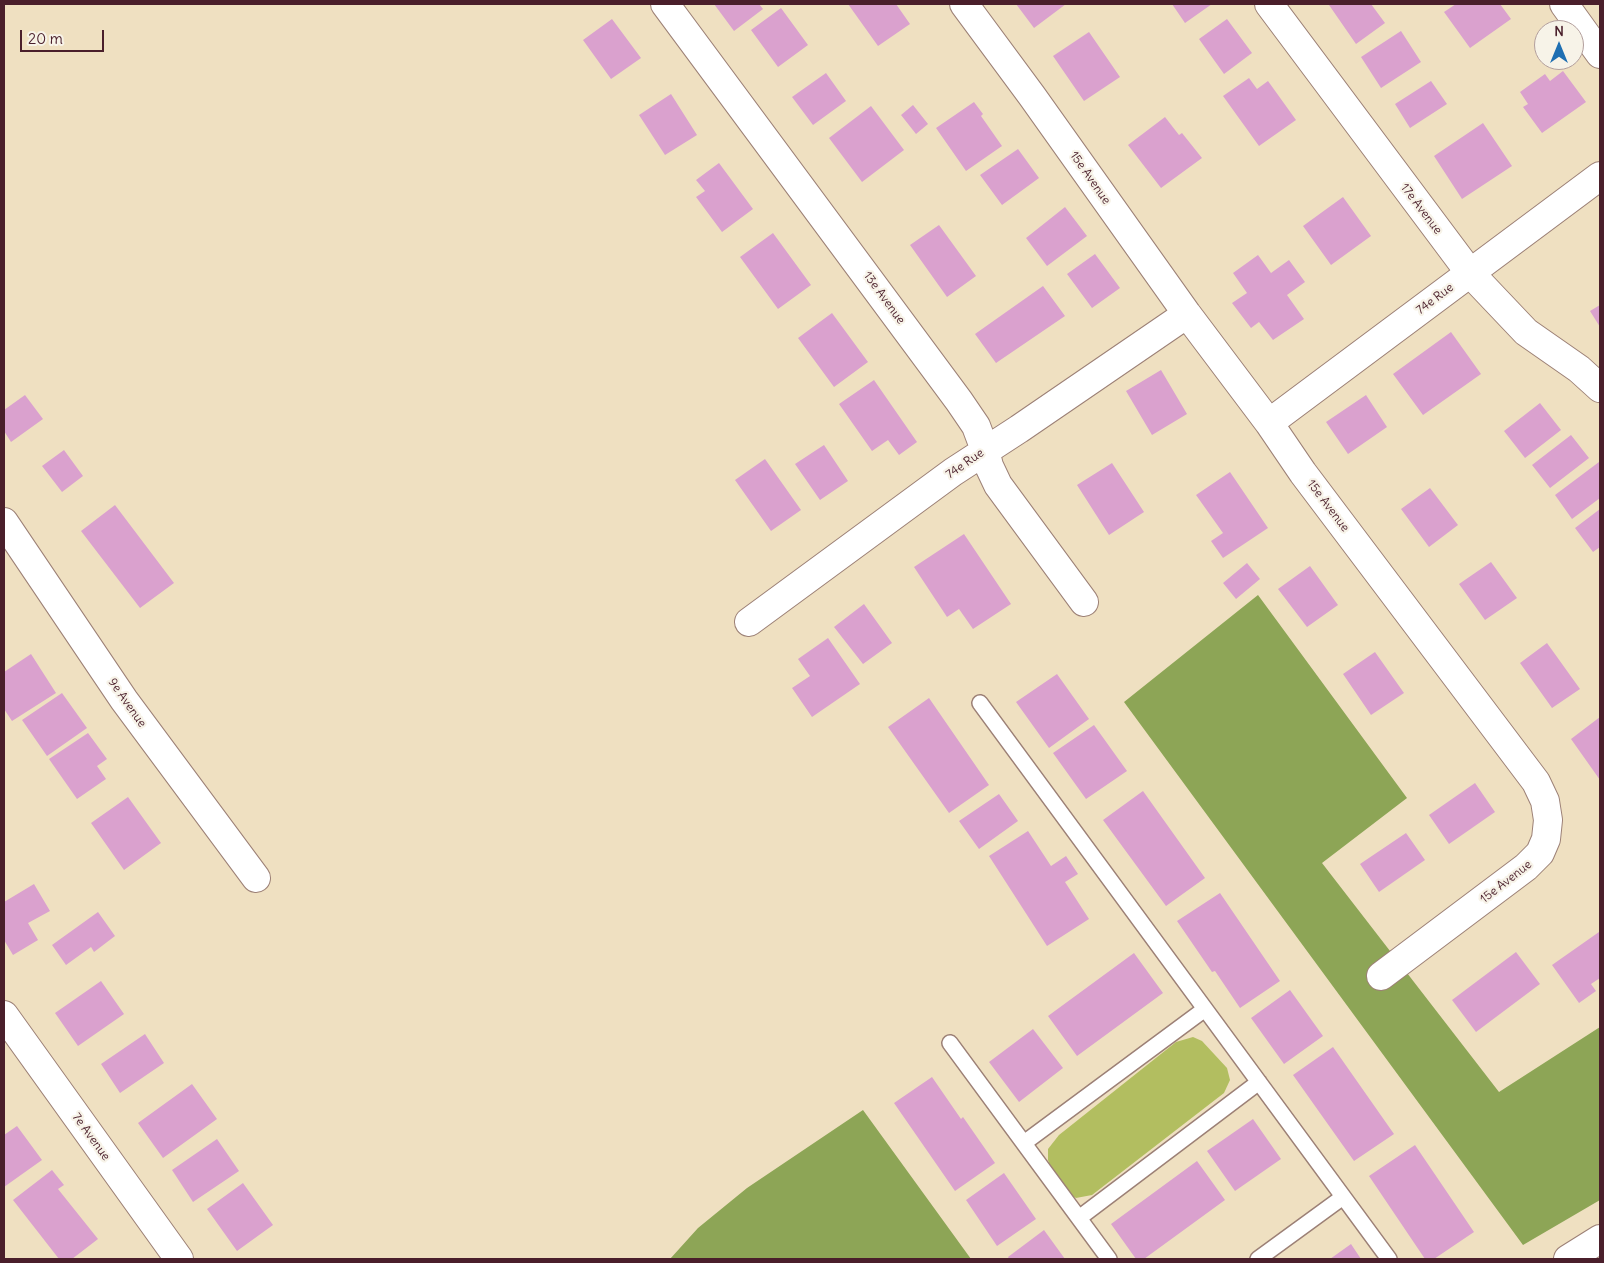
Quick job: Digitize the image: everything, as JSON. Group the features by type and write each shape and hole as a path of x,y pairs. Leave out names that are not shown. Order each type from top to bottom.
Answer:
{"street":[{"name":"13e Avenue","path":"665,4 959,400 976,426 989,466 998,485 1084,602"},
{"name":"15e Avenue","path":"964,4 1187,314 1269,423 1303,473 1536,782 1545,801 1548,820 1546,839 1540,853 1526,867 1382,976"},
{"name":"17e Avenue","path":"1269,4 1470,273 1526,332 1579,369 1600,388"},
{"path":"1564,4 1600,54"},
{"name":"74e Rue","path":"1269,423 1600,176"},
{"name":"74e Rue","path":"748,622 985,450 1019,429 1187,314"},
{"name":"9e Avenue","path":"4,522 124,700 256,878"},
{"name":"7e Avenue","path":"4,1015 179,1259"},
{"path":"1568,1259 1600,1239"}],"lane":[{"path":"980,703 1389,1259"},
{"path":"1024,1143 1205,1009"},
{"path":"950,1043 1110,1259"},
{"path":"1079,1218 1259,1082"},
{"path":"1258,1259 1343,1196"}],"green space":[{"path":"1258,595 1407,798 1322,863 1499,1092 1600,1027 1600,1200 1523,1245 1124,702"},
{"path":"1193,1037 1202,1041 1227,1068 1230,1080 1224,1093 1092,1195 1076,1198 1066,1192 1051,1169 1048,1160 1048,1149 1059,1135 1176,1042"},
{"path":"863,1110 971,1259 670,1259 698,1228 747,1188"}],"building":[{"path":"714,4 759,4 763,9 734,31"},
{"path":"848,4 896,4 910,24 878,46"},
{"path":"1016,4 1066,4 1034,28"},
{"path":"1172,4 1212,4 1185,23"},
{"path":"1371,4 1385,23 1356,44 1329,5"},
{"path":"1456,4 1500,4 1511,19 1470,48 1444,12"},
{"path":"781,8 808,45 778,67 751,30"},
{"path":"612,19 641,58 611,79 583,40"},
{"path":"1227,19 1252,53 1224,74 1199,39"},
{"path":"1401,31 1421,62 1381,88 1361,57"},
{"path":"1089,32 1120,77 1084,101 1053,56"},
{"path":"1563,71 1586,102 1542,133 1523,107 1528,104 1520,92 1545,74 1550,81"},
{"path":"826,73 846,101 813,125 792,97"},
{"path":"1249,78 1257,89 1268,81 1296,120 1259,146 1223,96"},
{"path":"1431,81 1447,104 1410,128 1395,104"},
{"path":"671,94 697,135 665,155 639,115"},
{"path":"974,102 983,114 981,116 1002,146 966,171 936,128"},
{"path":"913,105 928,124 916,134 901,115"},
{"path":"871,106 904,150 862,182 829,138"},
{"path":"1165,117 1179,135 1182,133 1202,158 1161,188 1128,145"},
{"path":"1483,123 1512,166 1462,199 1434,156"},
{"path":"1018,149 1039,178 1002,205 980,175"},
{"path":"719,163 753,209 722,232 696,197 705,191 696,180"},
{"path":"1343,197 1371,236 1331,265 1303,226"},
{"path":"1065,207 1087,236 1047,266 1026,238"},
{"path":"939,225 976,276 947,297 910,245"},
{"path":"773,233 811,285 778,309 740,257"},
{"path":"1095,254 1120,288 1092,308 1067,274"},
{"path":"1258,255 1271,273 1289,260 1305,282 1287,295 1304,319 1273,340 1259,322 1251,328 1232,303 1247,293 1233,273"},
{"path":"1043,286 1065,316 996,363 975,334"},
{"path":"1600,305 1600,327 1590,311"},
{"path":"832,313 868,362 834,387 798,338"},
{"path":"1451,332 1481,374 1423,415 1393,374"},
{"path":"1161,370 1187,414 1152,435 1126,391"},
{"path":"874,380 917,442 899,455 888,440 872,451 839,404"},
{"path":"25,395 43,419 11,442 4,431 4,410"},
{"path":"1366,395 1387,427 1348,454 1326,422"},
{"path":"1540,403 1561,430 1525,458 1504,431"},
{"path":"1571,435 1589,458 1550,488 1532,465"},
{"path":"824,445 848,481 820,500 795,464"},
{"path":"64,450 83,476 62,492 42,466"},
{"path":"765,459 801,510 771,531 735,480"},
{"path":"1599,462 1600,498 1572,519 1555,495"},
{"path":"1112,463 1144,512 1109,535 1077,485"},
{"path":"1230,472 1268,528 1223,558 1211,541 1223,533 1196,495"},
{"path":"1430,488 1458,525 1429,547 1401,509"},
{"path":"115,505 174,583 140,608 81,531"},
{"path":"1600,509 1600,547 1593,552 1575,528"},
{"path":"964,534 1011,604 973,629 959,609 947,617 914,567"},
{"path":"1491,562 1517,598 1485,620 1459,584"},
{"path":"1247,563 1260,579 1236,599 1223,583"},
{"path":"1310,566 1338,605 1307,627 1278,589"},
{"path":"864,604 892,643 863,664 834,627"},
{"path":"828,638 860,684 812,717 792,688 810,676 798,659"},
{"path":"1547,643 1580,689 1552,708 1520,663"},
{"path":"1375,652 1404,693 1371,715 1343,674"},
{"path":"31,654 56,693 12,721 4,709 4,672"},
{"path":"1057,674 1089,719 1049,748 1016,702"},
{"path":"62,693 87,728 47,756 22,720"},
{"path":"929,698 989,785 949,813 888,727"},
{"path":"1600,717 1600,780 1571,739"},
{"path":"1094,725 1127,771 1086,799 1053,753"},
{"path":"88,733 107,759 97,766 106,779 77,799 49,759"},
{"path":"1475,783 1495,812 1449,844 1429,815"},
{"path":"1143,791 1205,878 1166,906 1103,820"},
{"path":"999,794 1018,821 979,849 959,821"},
{"path":"128,797 161,843 124,870 91,823"},
{"path":"1028,831 1051,866 1066,856 1078,874 1065,882 1089,919 1047,946 989,856"},
{"path":"1406,833 1425,860 1379,892 1360,864"},
{"path":"34,884 50,911 28,923 38,940 13,955 4,940 4,902"},
{"path":"1220,893 1280,981 1240,1008 1215,971 1212,972 1177,921"},
{"path":"98,912 115,936 94,952 91,947 66,965 52,945"},
{"path":"1599,932 1600,978 1591,984 1596,991 1579,1003 1552,965"},
{"path":"1516,952 1540,984 1476,1032 1452,1000"},
{"path":"1134,953 1163,993 1077,1056 1048,1016"},
{"path":"101,981 124,1014 78,1046 55,1013"},
{"path":"1290,990 1323,1036 1284,1064 1251,1018"},
{"path":"1033,1029 1063,1068 1019,1102 989,1062"},
{"path":"145,1034 164,1063 120,1093 101,1064"},
{"path":"1333,1047 1394,1134 1354,1161 1293,1075"},
{"path":"932,1077 995,1163 955,1191 894,1103"},
{"path":"192,1084 217,1119 163,1158 138,1123"},
{"path":"1253,1119 1281,1159 1235,1191 1207,1151"},
{"path":"17,1126 42,1160 4,1187 4,1135"},
{"path":"217,1139 239,1171 193,1202 172,1170"},
{"path":"1415,1145 1474,1232 1434,1259 1425,1259 1369,1176"},
{"path":"1197,1161 1225,1200 1144,1259 1136,1259 1111,1224"},
{"path":"52,1170 64,1185 58,1189 98,1239 72,1259 59,1259 13,1200"},
{"path":"1004,1173 1036,1219 997,1246 966,1200"},
{"path":"243,1183 273,1225 237,1251 207,1209"},
{"path":"1044,1230 1065,1259 1009,1259 1008,1257"},
{"path":"1351,1244 1361,1259 1330,1259"}]}
